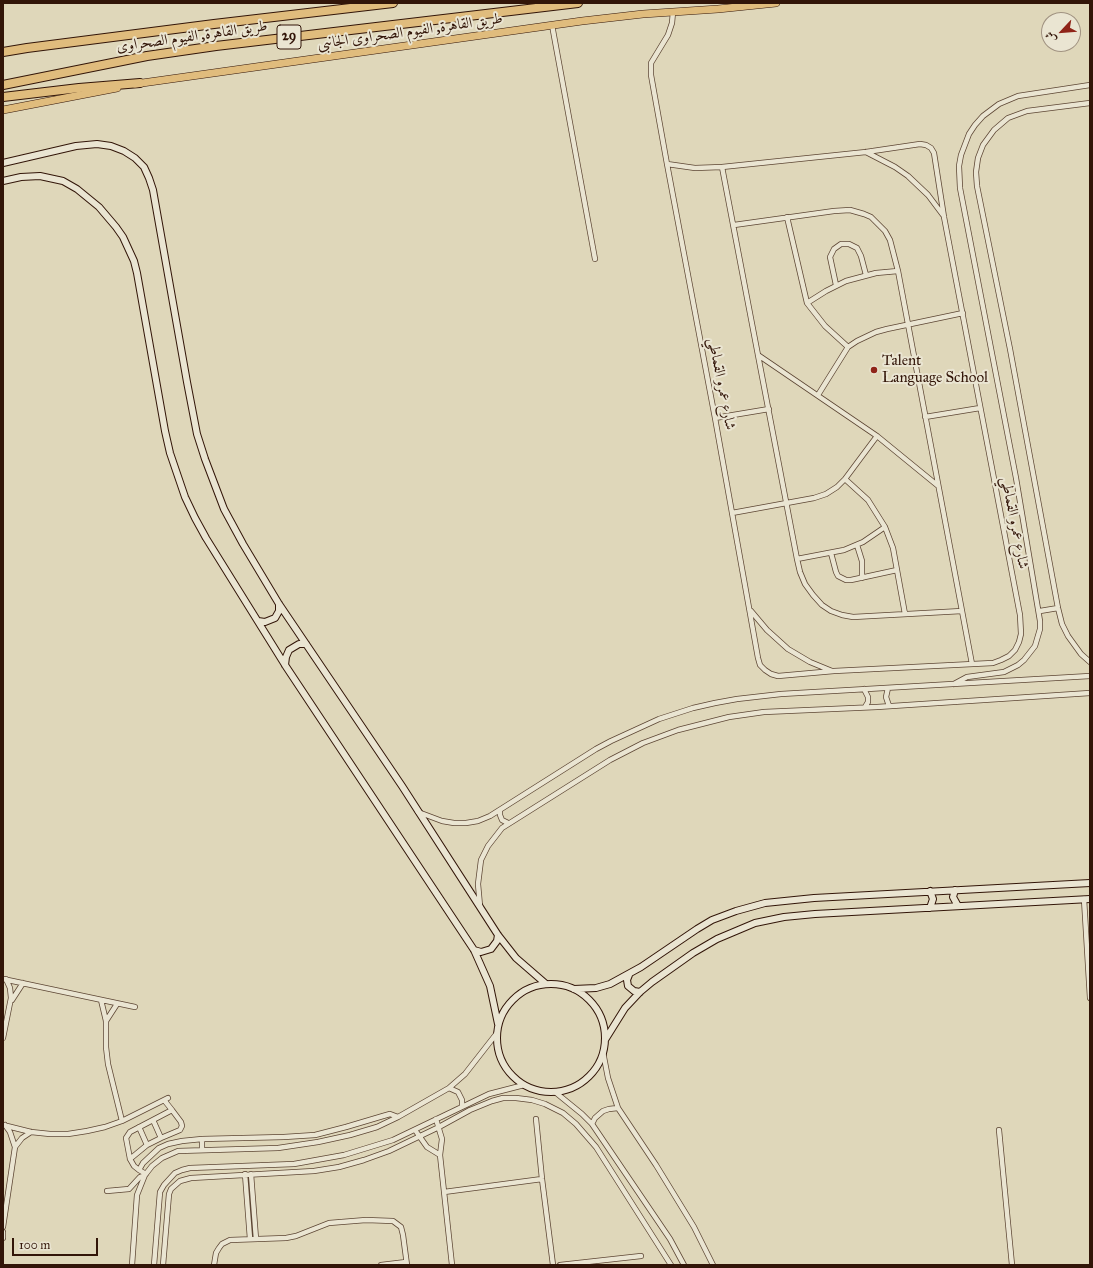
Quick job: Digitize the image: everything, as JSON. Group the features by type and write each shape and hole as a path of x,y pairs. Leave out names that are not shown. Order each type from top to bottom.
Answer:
{"highway":[{"name":"طريق القاهرة, الفيوم الصحراوى","path":"3,52 182,28 394,3"},
{"name":"طريق القاهرة, الفيوم الصحراوى","path":"3,85 147,56 209,47 578,3"},
{"path":"3,97 79,88 140,83"}],"main road":[{"name":"طريق القاهرة, الفيوم الصحراوى الجانبى","path":"3,110 140,83 552,25 776,3"}],"street":[{"name":"شارع عمرو القماطي","path":"667,164 695,168 722,167 866,152 920,144 931,148 936,159 944,217 1020,615 1022,629 1019,642 1015,650 1009,656 993,663 834,671 778,676 771,674 760,665 667,164 651,67 653,60 668,35 672,23 673,12"},
{"path":"552,25 595,259"},
{"path":"954,684 967,677 1004,672 1018,665 1024,660 1032,649 1038,638 1040,625 1040,611 960,188 959,166 961,155 969,134 983,116 999,104 1018,96 1090,85"},
{"path":"1090,103 1027,111 1008,118 994,130 983,145 978,158 976,172 978,193 1013,364 1058,608 1068,636 1081,654 1090,662"},
{"path":"3,163 76,146 97,144 111,146 124,151 135,158 144,167 150,178 185,376 201,446 214,484 227,514 246,550 279,604 498,935 516,958 546,984"},
{"name":"شارع عمرو القماطي","path":"866,152 895,166 908,176 928,195 944,217"},
{"path":"722,167 797,559 805,584 822,605 831,611 853,618 962,611"},
{"path":"3,181 21,177 40,176 63,181 77,189 99,207 116,226 123,237 134,261 137,273 165,431 177,475 189,504 206,538 285,665 426,875 474,950 486,973 490,986 498,1024 497,1033 499,1054 509,1072 524,1085 539,1091 555,1092 571,1088 585,1080 596,1068 603,1052 605,1040 602,1019 591,1001 574,989 560,984 546,984 530,987 517,996 506,1007 498,1024"},
{"path":"734,225 843,210 864,214 879,224 890,240 898,271 972,664"},
{"path":"787,217 807,303 824,326 848,347"},
{"path":"836,285 830,257 834,249 841,244 849,244 857,248 861,256 866,275"},
{"path":"807,303 836,285 866,275 898,271"},
{"path":"818,395 848,347 857,341 876,332 907,324 963,313"},
{"path":"758,355 877,436 938,485"},
{"path":"715,418 769,408"},
{"path":"925,417 980,408"},
{"path":"732,513 814,498 826,494 837,487 845,479 877,436"},
{"path":"845,479 868,500 885,527 893,548 906,614"},
{"path":"797,559 857,545 885,527"},
{"path":"857,545 862,561 862,578"},
{"path":"831,552 834,568 838,576 846,580 897,570"},
{"path":"258,621 269,622 275,618 279,611 279,604"},
{"path":"1040,611 1058,608"},
{"name":"شارع عمرو القماطي","path":"750,609 767,630 788,649 810,662 834,671"},
{"path":"285,665 287,654 292,648 299,644 306,644"},
{"path":"418,812 442,821 466,823 478,821 500,810 596,749 642,726 676,713 715,702 781,694 1090,676"},
{"path":"888,688 886,697 889,706"},
{"path":"864,689 868,694 868,700 865,707"},
{"path":"480,908 478,884 481,860 492,839 508,823 610,760 643,744 678,730 712,721 764,712 889,706 1090,693"},
{"path":"500,810 500,818 504,822 508,823"},
{"path":"574,989 601,987 610,984 629,975 697,929 718,918 751,906 794,899 1090,883"},
{"path":"955,890 953,897 958,906"},
{"path":"930,891 933,899 930,908"},
{"path":"605,1040 625,1008 640,992 658,977 693,953 717,939 755,923 784,917 815,914 1087,899 1090,998"},
{"path":"474,950 481,952 491,949 497,941 498,935"},
{"path":"629,975 627,980 628,986 632,990 640,992"},
{"path":"4,979 135,1007"},
{"path":"3,1038 10,1003 10,993 4,979"},
{"path":"10,1003 16,992 23,984"},
{"path":"101,1000 106,1021 108,1064 122,1121"},
{"path":"106,1021 117,1004"},
{"path":"133,1264 137,1195 152,1166 162,1158 178,1151 202,1149 278,1148 318,1142 377,1127 398,1117 449,1088 465,1074 497,1033"},
{"path":"603,1052 608,1078 618,1108 656,1165 694,1227 713,1265"},
{"path":"153,1265 160,1192 175,1173 190,1168 268,1166 319,1161 369,1148 415,1130 489,1094 524,1085"},
{"path":"449,1088 458,1092 462,1100 462,1106"},
{"path":"555,1092 592,1124 670,1239 684,1265"},
{"path":"163,1265 169,1194 175,1184 180,1181 191,1178 314,1171 340,1167 388,1151 439,1127 470,1110 503,1098 532,1100 545,1104 563,1113 576,1124 596,1147 671,1265"},
{"path":"4,1125 31,1132 50,1134 74,1133 105,1127 122,1121 166,1099 181,1122 182,1126 180,1130 147,1145 130,1159"},
{"path":"592,1124 595,1118 603,1111 609,1108 618,1108"},
{"path":"146,1175 134,1166 130,1159 126,1138 130,1132 172,1110"},
{"path":"138,1170 159,1148 168,1144 182,1141 315,1135 346,1128 390,1114 398,1117"},
{"path":"436,1119 442,1139 440,1155 452,1265"},
{"path":"536,1119 553,1265"},
{"path":"153,1120 161,1138"},
{"path":"3,1227 15,1147 10,1132 4,1125"},
{"path":"139,1127 147,1145"},
{"path":"415,1130 427,1147 440,1155"},
{"path":"999,1130 1012,1265"},
{"path":"15,1147 22,1138 31,1132"},
{"path":"202,1139 202,1149"},
{"path":"245,1174 250,1239"},
{"path":"251,1174 256,1239"},
{"path":"107,1191 129,1189 140,1178 146,1175"},
{"path":"444,1192 542,1179"},
{"path":"214,1265 216,1253 222,1244 234,1239 286,1238 296,1236 329,1223 348,1220 390,1221 398,1224 403,1231 407,1264 381,1265"},
{"path":"3,1232 3,1238"},
{"path":"560,1265 641,1256"}],"place":[{"name":"Talent Language School","path":"874,370"}]}
